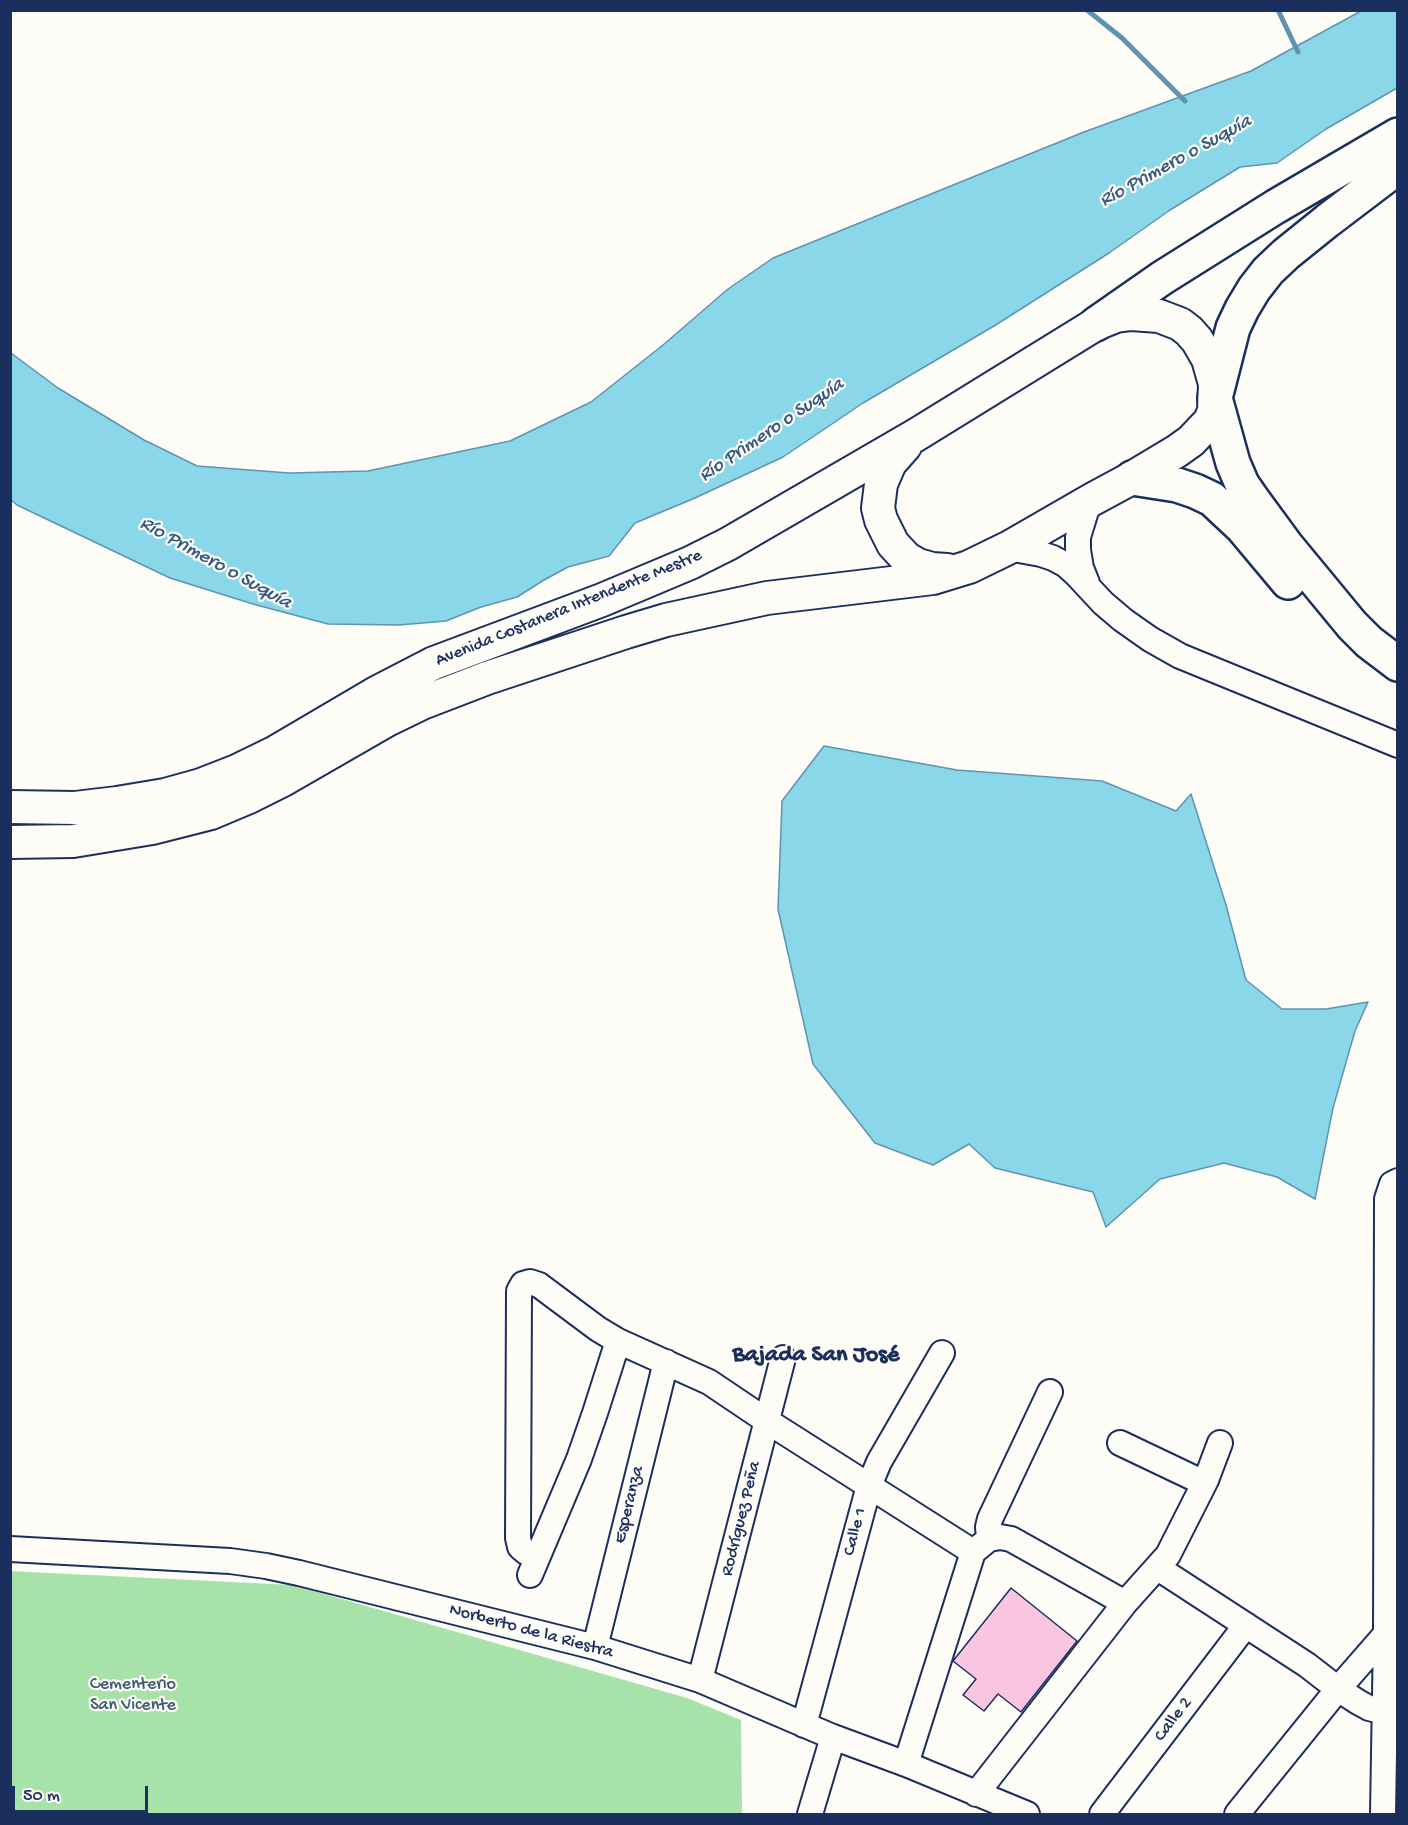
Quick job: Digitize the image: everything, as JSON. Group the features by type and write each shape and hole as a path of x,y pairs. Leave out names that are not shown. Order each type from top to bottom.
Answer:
{"highway":[{"path":"1096,324 1162,278 1398,135"},
{"path":"1398,167 1286,254 1261,280 1233,328 1215,398 1233,463 1253,500 1286,545 1352,625 1369,642 1398,664"},
{"path":"1132,478 1177,485 1212,500 1242,527 1329,631 1365,665 1398,688"}],"main road":[{"name":"Avenida Costanera Intendente Mestre","path":"10,807 75,808 117,803 165,795 201,785 228,774 274,753 434,663 602,600 690,563 728,544 916,435 1096,324 1116,316 1131,314 1159,316 1180,324 1197,340 1209,359 1215,384 1214,411 1202,430 1177,451 1132,478 1008,548 969,567 933,578 767,598 646,626 572,649 422,703 389,719 283,780 211,813 152,828 73,842 10,842"},
{"path":"916,435 897,453 885,472 879,495 878,508 881,520 893,544 906,558 918,565 945,570 969,567"}],"street":[{"path":"1088,585 1081,568 1078,537 1086,511 1093,499"},
{"path":"1008,548 1053,558 1066,565 1123,620 1149,639 1179,656 1398,745"},
{"path":"1383,1815 1386,1634 1387,1199 1395,1183"},
{"path":"618,1341 579,1459 533,1566 526,1552 520,1547 518,1538 519,1291 523,1284 530,1282 539,1285 618,1341 709,1382 869,1486 981,1546"},
{"name":"Calle 1","path":"804,1725 869,1486 879,1462 942,1353"},
{"name":"Rodríguez Peña","path":"700,1680 783,1358"},
{"name":"Esperanza","path":"595,1647 666,1362"},
{"path":"906,1764 990,1519 1050,1392"},
{"path":"1120,1443 1204,1483"},
{"path":"976,1794 1125,1603 1168,1555 1204,1483 1220,1443"},
{"path":"981,1546 1000,1537 1011,1539 1125,1603"},
{"name":"Norberto de la Riestra","path":"10,1550 230,1561 266,1566 595,1647 700,1680 833,1737 906,1764 1027,1815"},
{"path":"1158,1568 1307,1665 1338,1689 1369,1708 1385,1712"},
{"name":"Calle 2","path":"1102,1815 1246,1625"},
{"path":"1237,1815 1338,1689 1386,1634"},
{"path":"810,1815 833,1737"}],"green space":[{"name":"Cementerio San Vicente","path":"10,1571 293,1585 687,1698 741,1720 742,1814 11,1814"}],"water":[{"name":"Río Primero o Suquía","path":"1361,11 1397,11 1397,88 1326,129 1277,163 1240,167 1170,210 1109,253 994,326 863,403 783,457 635,523 609,556 568,567 517,597 481,607 446,621 399,625 328,624 170,578 17,505 11,500 11,353 58,388 144,440 197,466 289,473 368,471 510,441 591,402 663,345 728,289 773,258 1084,132 1251,71"},
{"path":"824,746 957,770 1102,781 1176,811 1191,794 1226,905 1246,980 1282,1009 1326,1009 1368,1002 1355,1031 1333,1108 1315,1199 1277,1177 1224,1163 1160,1179 1106,1227 1093,1192 995,1168 969,1144 933,1165 875,1143 813,1064 778,909 782,801"}],"building":[{"path":"1011,1588 1077,1641 1021,1712 998,1694 984,1711 963,1695 976,1679 953,1661"}],"waterway":[{"path":"1087,10 1122,38 1185,101"},
{"path":"1278,10 1298,52"}],"district":[{"name":"Bajada San José","path":"816,1356"}]}
